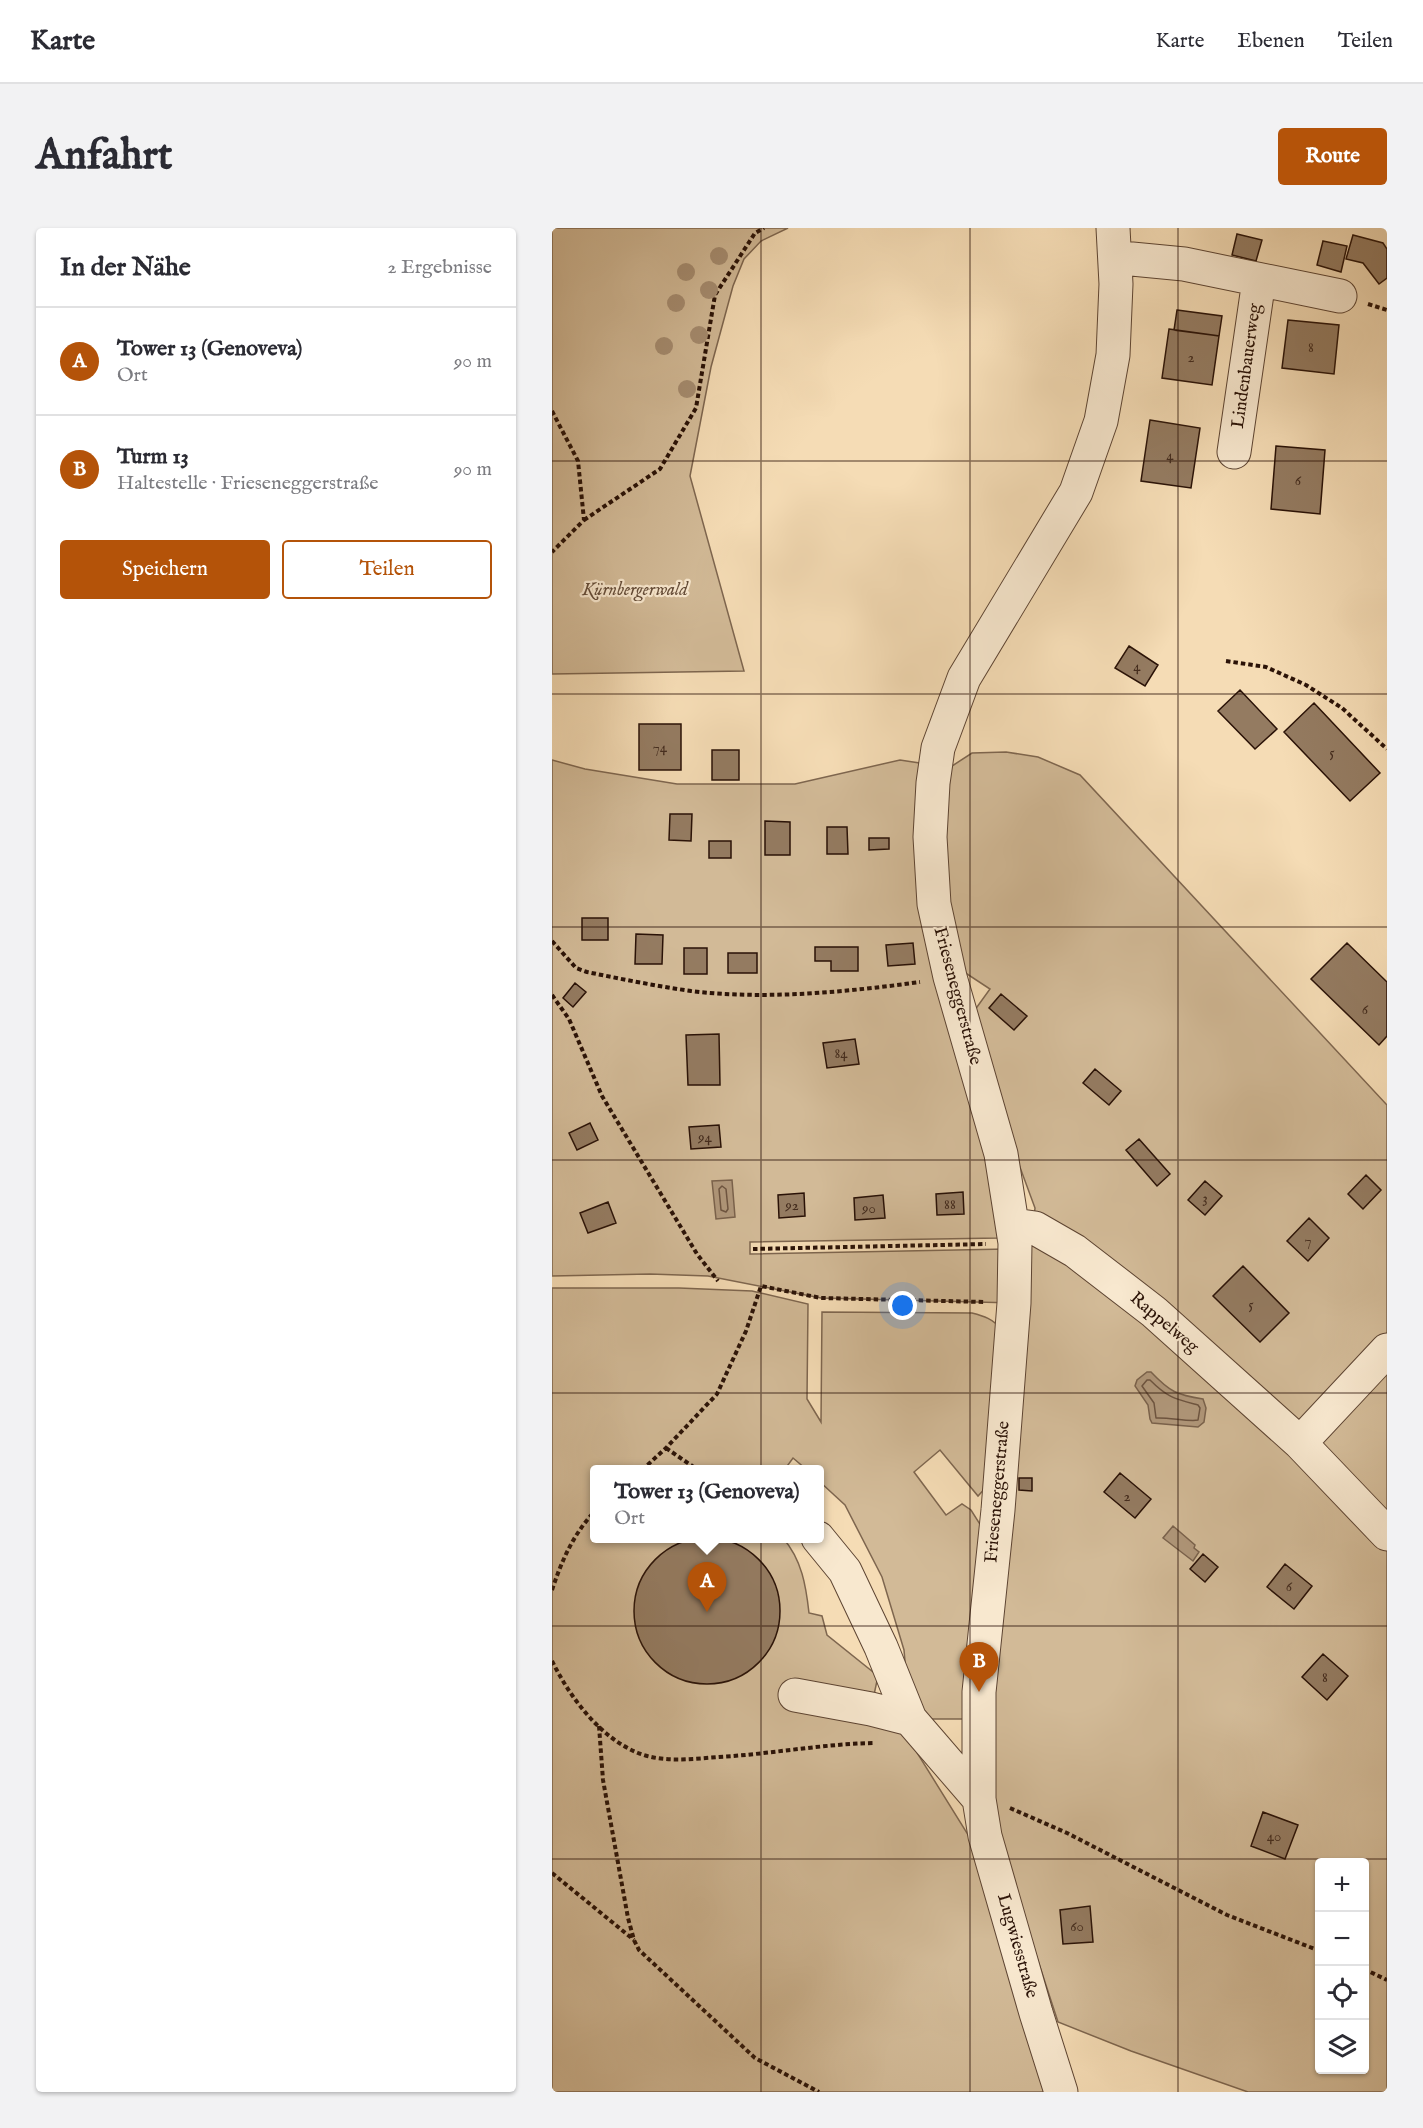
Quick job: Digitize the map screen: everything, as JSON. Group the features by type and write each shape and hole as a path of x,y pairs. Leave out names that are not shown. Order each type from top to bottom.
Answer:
{"street":[{"name":"Lindenbauerweg","path":"1114,244 1141,259 1184,264 1340,296"},
{"name":"Frieseneggerstraße","path":"979,1799 979,1692 998,1510 1014,1303 1015,1234 1001,1154 950,977 933,904 930,837 933,783 938,748 964,678 1076,492 1101,421 1113,355 1114,244"},
{"name":"Lindenbauerweg","path":"1234,452 1259,280"},
{"name":"Rappelweg","path":"1015,1234 1035,1228 1075,1251 1154,1312 1300,1443 1387,1534"},
{"path":"1300,1443 1387,1350"},
{"path":"821,1543 845,1571 881,1647 910,1719 979,1799"},
{"path":"795,1695 871,1709 910,1719"},
{"name":"Lugwiesstraße","path":"979,1799 985,1836 1061,2092"}],"path":[{"path":"552,552 584,520 660,470 696,408 715,295 755,233 764,228"},
{"path":"552,411 578,461 584,520"},
{"path":"1226,661 1266,667 1306,685 1342,708 1387,749"},
{"path":"552,941 576,968 587,972 692,991 824,992 859,990 950,977"},
{"path":"552,995 569,1019 602,1096 697,1254 718,1281"},
{"path":"753,1249 1015,1234"},
{"path":"647,1465 717,1394 746,1331 761,1286 821,1298 1014,1303"},
{"path":"666,1448 691,1465"},
{"path":"552,1590 562,1560 574,1536 590,1517"},
{"path":"552,1661 561,1680 599,1726 638,1753 657,1758 684,1760 764,1754 833,1745 884,1744"},
{"path":"599,1726 603,1780 634,1940"},
{"path":"979,1799 1001,1804 1037,1818 1246,1923 1315,1949"},
{"path":"552,1873 634,1940 646,1958 755,2058 819,2092"},
{"path":"1369,1971 1387,1980"}],"green space":[{"name":"Kürnbergerwald","path":"552,228 788,228 761,241 744,259 733,286 711,367 690,476 744,671 552,674"},
{"path":"1006,752 1038,757 1080,775 1387,1105 1387,2092 1248,2092 1131,2051 1058,2022 996,1832 989,1755 1028,1263 1035,1208 1010,1140 972,1014 990,989 964,972 942,887 947,781 952,766 972,753"},
{"path":"552,760 585,769 677,784 795,784 900,760 926,764 985,1129 999,1238 750,1242 750,1254 1007,1249 1014,1303 821,1298 708,1276 650,1274 552,1276"},
{"path":"552,1288 679,1288 752,1291 808,1304 807,1399 821,1422 822,1312 972,1313 991,1320 1001,1329 989,1484 978,1496 940,1450 914,1472 946,1515 962,1504 971,1510 983,1529 969,1719 910,1719 901,1727 967,1833 979,1858 1053,2092 552,2092","holes":["793,1458 801,1465 824,1465 824,1486 845,1505 882,1577 904,1650 910,1719 871,1709 878,1676 827,1635 822,1616 809,1613 799,1564 787,1543 590,1543 590,1465 788,1465"]}],"water":[{"path":"732,1180 735,1217 716,1219 712,1181"},
{"path":"1147,1372 1151,1372 1174,1392 1203,1399 1206,1408 1204,1422 1198,1427 1152,1423 1148,1405 1135,1386 1137,1380"},
{"path":"1173,1526 1195,1545 1194,1548 1199,1552 1193,1561 1163,1538"}],"building":[{"path":"1237,234 1262,240 1256,261 1232,255"},
{"path":"1353,235 1383,243 1387,249 1387,278 1379,284 1363,263 1346,259"},
{"path":"1323,241 1347,246 1341,272 1317,265"},
{"path":"1177,310 1222,316 1219,336 1174,330"},
{"path":"1288,320 1339,325 1334,374 1282,368"},
{"path":"1169,329 1219,336 1212,385 1162,378"},
{"path":"1150,420 1200,428 1191,488 1141,481"},
{"path":"1276,446 1325,450 1320,514 1271,509"},
{"path":"1129,646 1158,665 1145,686 1115,668"},
{"path":"1240,690 1277,729 1255,749 1218,711"},
{"path":"1314,703 1380,773 1350,801 1284,732"},
{"path":"639,724 681,724 681,770 639,770"},
{"path":"712,750 739,750 739,780 712,780"},
{"path":"670,814 692,814 691,841 669,840"},
{"path":"765,821 790,822 790,855 765,855"},
{"path":"827,827 847,827 848,854 827,854"},
{"path":"869,838 889,838 889,849 869,850"},
{"path":"709,841 731,841 731,858 709,858"},
{"path":"582,918 608,918 608,940 582,940"},
{"path":"636,934 663,935 662,964 635,964"},
{"path":"913,943 915,964 888,966 886,945"},
{"path":"1347,943 1387,982 1387,1036 1379,1045 1311,979"},
{"path":"815,947 858,947 858,971 831,971 831,961 815,961"},
{"path":"684,948 707,948 707,974 684,974"},
{"path":"728,953 757,953 757,973 728,973"},
{"path":"575,983 586,992 573,1007 563,998"},
{"path":"1001,994 1027,1016 1014,1030 989,1008"},
{"path":"719,1034 720,1085 688,1085 686,1035"},
{"path":"855,1039 859,1064 827,1068 823,1043"},
{"path":"1095,1069 1121,1091 1109,1105 1083,1083"},
{"path":"590,1123 598,1140 577,1150 569,1133"},
{"path":"719,1125 721,1147 691,1149 689,1127"},
{"path":"1139,1139 1170,1174 1157,1186 1126,1150"},
{"path":"1366,1175 1381,1190 1363,1209 1348,1194"},
{"path":"1205,1181 1222,1196 1205,1215 1188,1200"},
{"path":"963,1192 964,1214 937,1215 936,1194"},
{"path":"804,1193 805,1216 779,1218 778,1195"},
{"path":"883,1195 885,1218 855,1220 854,1198"},
{"path":"608,1202 616,1223 588,1233 580,1213"},
{"path":"1309,1218 1329,1238 1308,1261 1287,1241"},
{"path":"1243,1266 1289,1313 1260,1342 1213,1296"},
{"path":"1120,1473 1151,1499 1135,1518 1104,1492"},
{"path":"1019,1478 1032,1478 1032,1491 1019,1490"},
{"path":"679,1543 735,1543 748,1550 768,1570 779,1597 779,1625 768,1652 748,1672 721,1683 693,1683 666,1672 646,1652 635,1625 635,1597 639,1583 655,1559"},
{"path":"1203,1554 1218,1567 1205,1582 1190,1569"},
{"path":"1285,1564 1312,1586 1294,1609 1267,1587"},
{"path":"1323,1654 1348,1676 1327,1700 1302,1677"},
{"path":"1263,1812 1298,1825 1285,1859 1251,1846"},
{"path":"1090,1906 1093,1942 1063,1944 1060,1910"}],"place":[{"name":"Tower 13 (Genoveva)","path":"707,1612"},
{"name":"Turm 13","path":"979,1692"}]}
